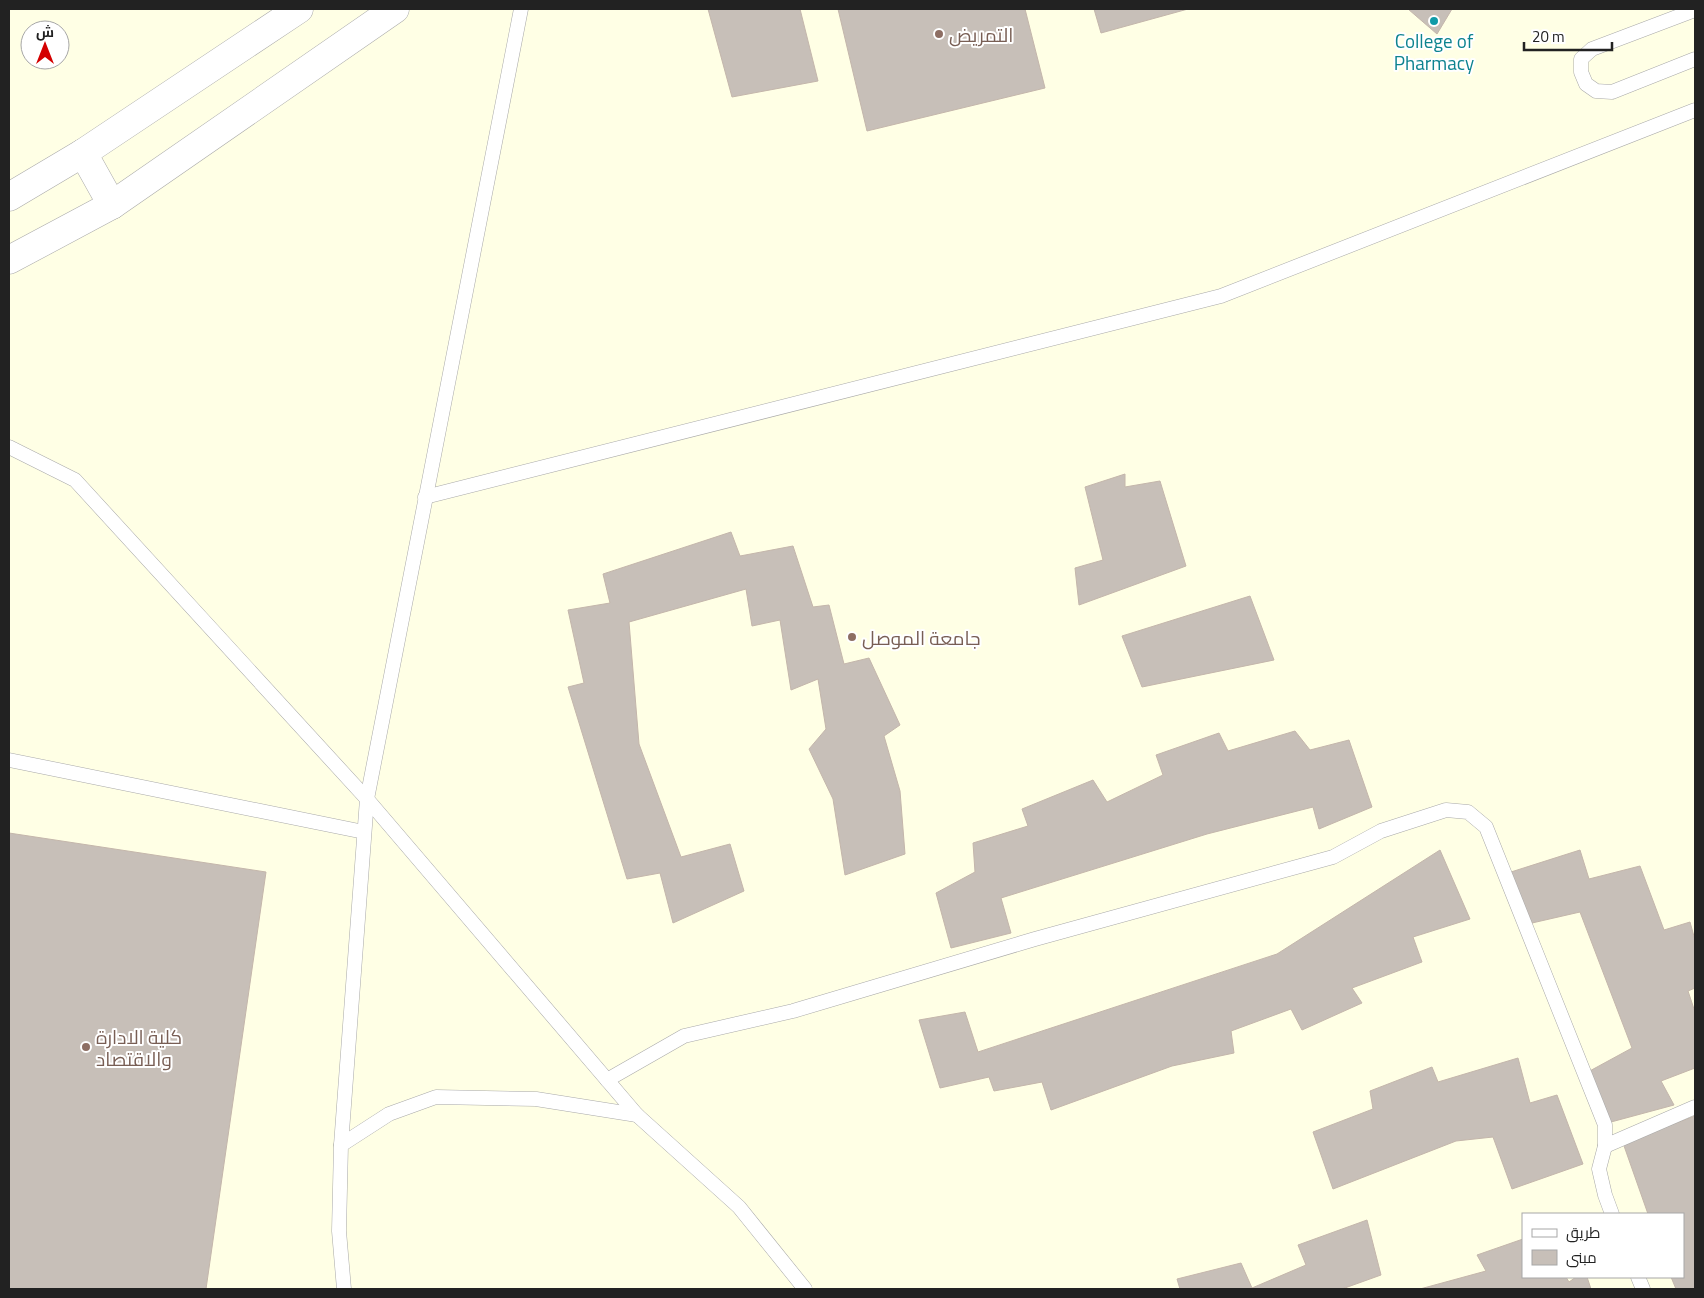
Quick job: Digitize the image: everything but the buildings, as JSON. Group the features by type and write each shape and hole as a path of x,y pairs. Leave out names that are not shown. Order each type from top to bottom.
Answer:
{"street":[{"path":"9,197 83,153 299,9"},
{"path":"9,260 112,205 395,9"},
{"path":"83,153 112,205"}],"lane":[{"path":"344,1289 339,1231 341,1145 367,799 521,9"},
{"path":"1695,10 1592,49 1581,59 1581,72 1586,84 1596,91 1612,92 1695,59"},
{"path":"426,497 1220,296 1695,110"},
{"path":"9,447 75,480 367,799 637,1115 739,1207 805,1289"},
{"path":"9,760 364,832"},
{"path":"608,1080 684,1036 793,1011 1035,939 1333,857 1380,831 1446,810 1468,812 1486,827 1604,1125 1605,1146 1599,1169 1604,1195 1612,1213"},
{"path":"341,1145 389,1114 436,1097 536,1099 637,1115"},
{"path":"1605,1146 1695,1107"}],"shaded area":[{"name":"جامعة الموصل","path":"9,9 1695,9 1695,1289 9,1289"}],"place":[{"name":"College of Pharmacy","path":"1434,21"},
{"name":"التمريض","path":"939,34"},
{"name":"جامعة الموصل","path":"852,637"},
{"name":"كلية الادارة والاقتصاد","path":"86,1047"}]}
